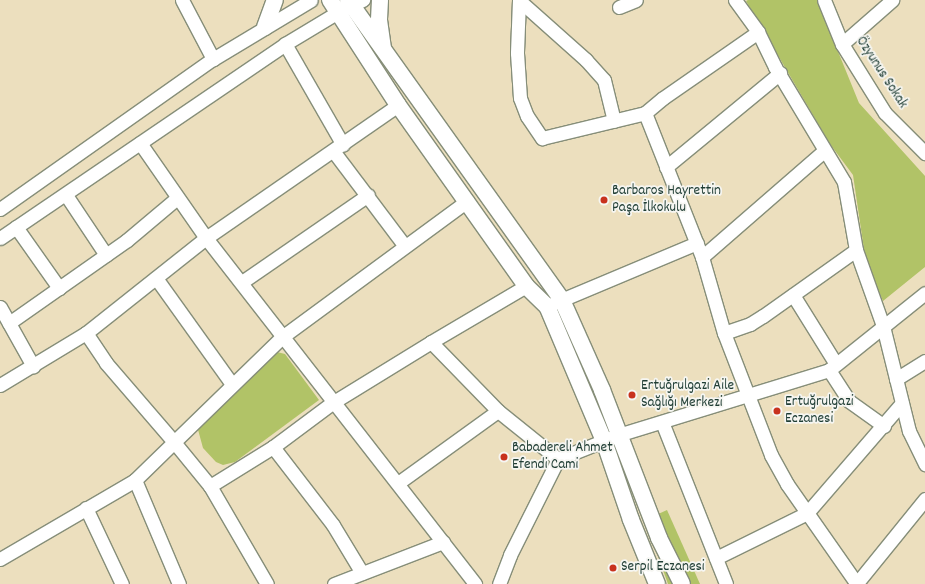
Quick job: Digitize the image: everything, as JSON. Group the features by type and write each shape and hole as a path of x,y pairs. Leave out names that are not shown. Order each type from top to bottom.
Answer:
{"street":[{"path":"182,0 213,59"},
{"path":"265,27 275,0"},
{"path":"0,209 213,59 311,0"},
{"path":"380,0 378,20 384,52"},
{"path":"619,7 636,0"},
{"path":"735,0 758,32 824,151 844,182 856,250 884,326 909,431 925,464"},
{"name":"Özyunus Sokak","path":"824,0 842,44 885,113 925,153"},
{"path":"842,44 892,0"},
{"path":"520,1 517,52 520,98 527,116 542,138 645,113 662,98 758,32"},
{"path":"520,1 586,60 604,80 614,121"},
{"path":"346,3 384,52 562,300 602,390 611,438 631,520 658,584"},
{"path":"0,238 66,195 346,3"},
{"path":"346,3 398,105 526,286 547,306 682,584"},
{"path":"285,44 339,148 368,196 404,245"},
{"path":"666,167 780,74"},
{"path":"0,385 86,333 206,238 339,148 398,105"},
{"path":"645,113 702,257 724,333 746,395 771,455 787,484 857,583 925,499"},
{"path":"140,143 206,238 242,282 332,403 398,483 475,584"},
{"path":"702,257 824,151"},
{"path":"66,195 106,255"},
{"path":"242,282 368,196"},
{"path":"9,323 106,255 177,198"},
{"path":"0,559 135,480 282,337 404,245 467,201"},
{"path":"16,227 58,288"},
{"path":"547,306 697,244"},
{"path":"724,333 750,324 856,250"},
{"path":"156,278 232,384"},
{"path":"210,486 273,447 332,403 526,286"},
{"path":"499,584 510,555 558,459 611,438 832,367 925,293"},
{"path":"793,295 849,401 884,426"},
{"path":"0,307 33,366"},
{"path":"86,333 106,363 210,486 267,584"},
{"path":"431,342 498,412 558,459"},
{"path":"896,379 925,361"},
{"path":"716,558 808,513 884,426 902,403"},
{"path":"398,483 498,412"},
{"path":"662,422 726,584"},
{"path":"273,447 333,525 359,578"},
{"path":"135,480 179,584"},
{"path":"86,508 122,584"},
{"path":"334,584 359,578 443,542"}],"green space":[{"path":"817,0 859,103 925,176 925,267 883,301 866,263 853,175 830,144 746,1"},
{"path":"277,352 285,354 319,400 235,462 223,465 216,462 203,448 197,426"},
{"path":"667,510 700,584 668,584 645,520"}],"place":[{"name":"Barbaros Hayrettin Paşa İlkokulu","path":"604,200"},
{"name":"Ertuğrulgazi Aile Sağlığı Merkezi","path":"632,395"},
{"name":"Ertuğrulgazi Eczanesi","path":"777,411"},
{"name":"Babadereli Ahmet Efendi Cami","path":"504,457"},
{"name":"Serpil Eczanesi","path":"613,568"}]}
